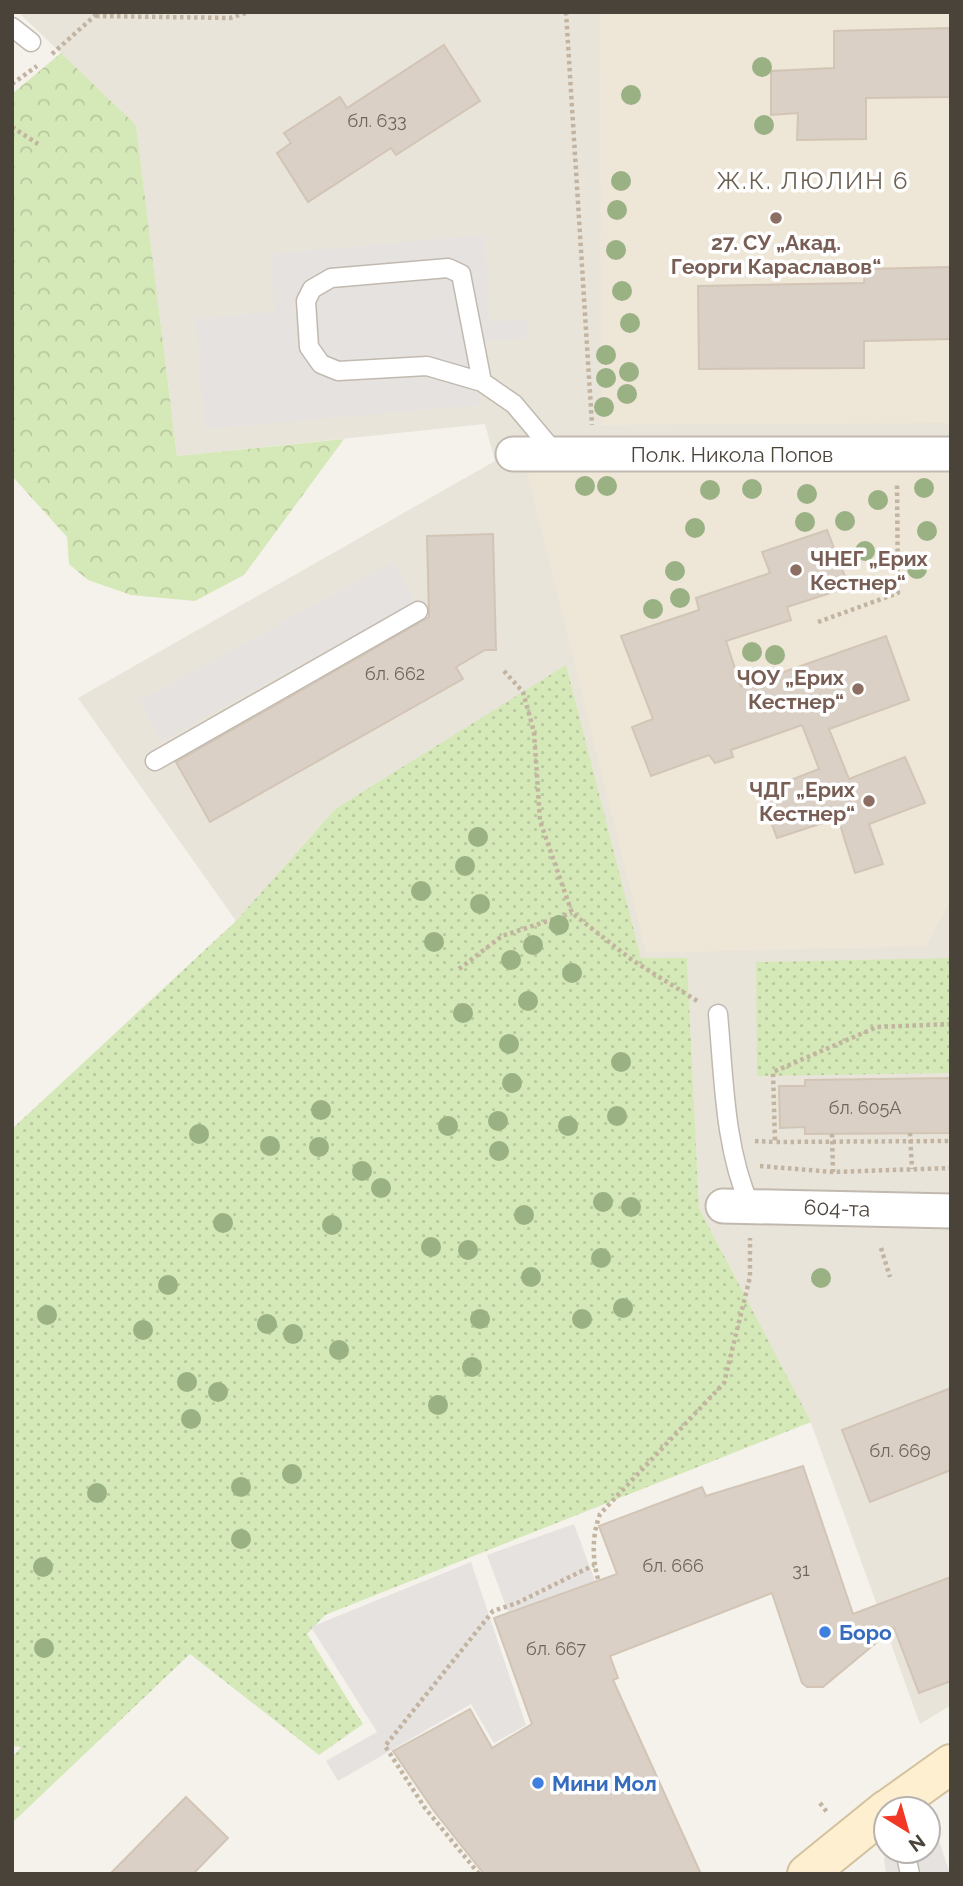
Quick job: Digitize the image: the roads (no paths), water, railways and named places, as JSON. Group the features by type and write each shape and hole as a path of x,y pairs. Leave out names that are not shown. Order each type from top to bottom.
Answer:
{"street":[{"name":"Полк. Никола Попов","path":"513,454 951,454"},
{"name":"604-та","path":"736,1206 951,1211"},
{"path":"909,1795 951,1765"},
{"path":"807,1874 872,1822"}],"lane":[{"path":"12,27 31,42"},
{"path":"482,382 461,274 447,268 331,278 312,289 306,301 309,347 321,364 338,371 426,366 482,382 514,404 556,454"},
{"path":"155,761 418,611"},
{"path":"718,1014 736,1206"}],"place":[{"name":"27. СУ „Акад. Георги Караславов“","path":"776,218"},
{"name":"ЧНЕГ „Ерих Кестнер“","path":"796,570"},
{"name":"ЧОУ „Ерих Кестнер“","path":"858,689"},
{"name":"ЧДГ „Ерих Кестнер“","path":"869,801"},
{"name":"Боро","path":"825,1632"},
{"name":"Мини Мол","path":"538,1783"}],"district":[{"name":"Ж.К. ЛЮЛИН 6","path":"813,180"}]}
